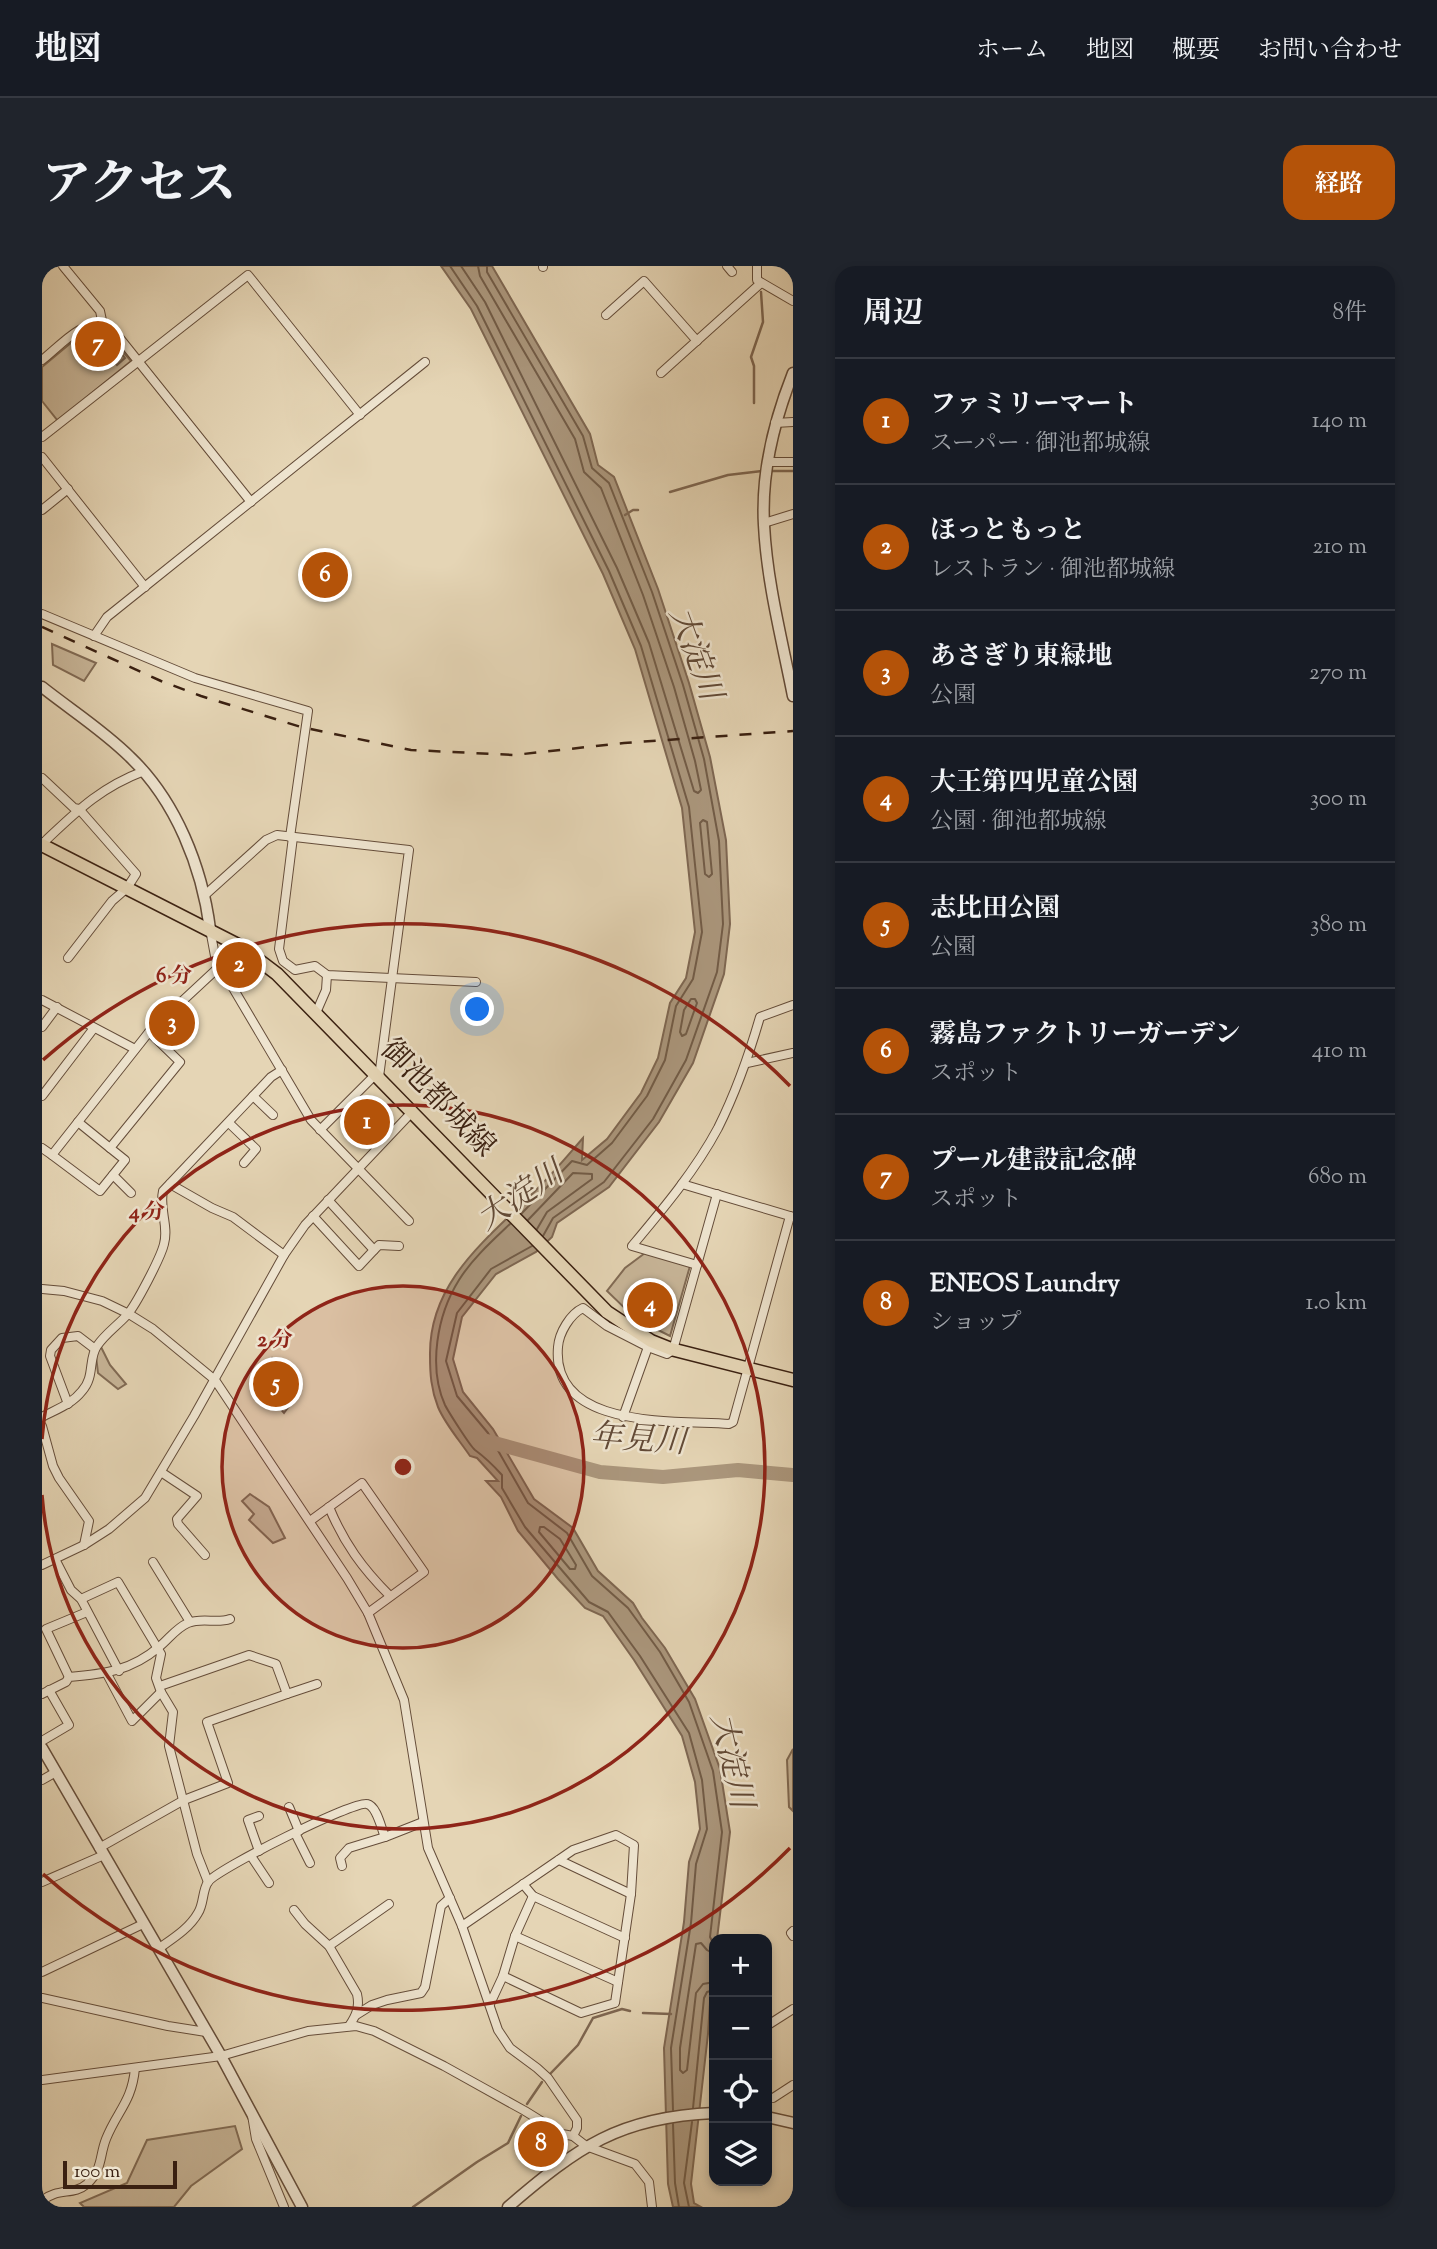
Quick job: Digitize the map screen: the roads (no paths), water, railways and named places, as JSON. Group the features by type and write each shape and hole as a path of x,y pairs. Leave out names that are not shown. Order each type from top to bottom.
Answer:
{"main road":[{"name":"御池都城線","path":"42,844 210,929 255,955 316,1013 607,1312 651,1341 673,1350 793,1380"}],"street":[{"path":"64,266 100,311 103,325"},
{"path":"757,266 757,280 793,301"},
{"path":"42,437 248,275 360,415"},
{"path":"606,315 644,281 697,341"},
{"path":"661,373 761,283"},
{"path":"42,360 85,326 103,325 118,336 251,502"},
{"path":"94,636 107,617 425,362"},
{"path":"793,373 775,423 766,481 764,523 770,579 793,696"},
{"path":"775,423 793,422"},
{"path":"42,457 145,587"},
{"path":"768,464 793,462"},
{"path":"42,510 68,489"},
{"path":"764,523 793,514"},
{"path":"42,614 195,678 308,711 280,956 295,970 315,966 327,975 475,982"},
{"path":"42,687 129,755 173,812 205,895 215,956 220,966 302,1106 320,1130 409,1221"},
{"path":"42,844 99,792 117,781 144,771"},
{"path":"42,778 79,810 136,874 68,958"},
{"path":"205,895 266,840 277,835 410,850 377,1075 320,1130"},
{"path":"52,1155 149,1032 220,966"},
{"path":"316,1013 326,990 327,975"},
{"path":"42,1000 135,1049"},
{"path":"697,1265 632,1246 682,1184 717,1129 747,1063 760,1017 793,1005"},
{"path":"42,1027 57,1007"},
{"path":"42,1096 94,1028"},
{"path":"110,1148 180,1062 149,1032"},
{"path":"747,1063 793,1053"},
{"path":"42,1417 68,1404 84,1389 91,1376 95,1349 129,1314 157,1263 164,1243 166,1224 161,1200 163,1191 271,1077 282,1070"},
{"path":"253,1096 272,1115"},
{"path":"42,1565 109,1530 135,1509 150,1492 284,1255 313,1216 412,1111"},
{"path":"42,1148 100,1191 125,1160 78,1122"},
{"path":"229,1123 256,1149 244,1163"},
{"path":"113,1175 131,1193"},
{"path":"170,1184 212,1208 233,1216 284,1255"},
{"path":"682,1184 717,1194 791,1216 733,1422 729,1424 623,1417 588,1405 574,1394 564,1380 558,1347 562,1330 583,1308 607,1326 648,1347 667,1354 673,1350 717,1194"},
{"path":"328,1200 374,1250"},
{"path":"313,1216 359,1266 380,1245 399,1246"},
{"path":"42,1289 64,1291 102,1301 129,1314 153,1329 215,1380 368,1613 404,1700 429,1848 462,1926 503,2040 548,2078 577,2120 573,2136"},
{"path":"68,1404 50,1356 51,1350 62,1338 78,1336 95,1349"},
{"path":"623,1417 648,1347"},
{"path":"42,1426 53,1466 89,1521 84,1545"},
{"path":"161,1472 197,1496 177,1519 178,1524 205,1555"},
{"path":"310,1521 362,1483 424,1572 368,1613"},
{"path":"329,1507 342,1538 374,1580 390,1596"},
{"path":"55,1559 71,1590 88,1612 119,1671"},
{"path":"153,1562 190,1622"},
{"path":"81,1600 118,1582 161,1654 156,1678 173,1712 169,1746 197,1854 208,1882"},
{"path":"69,1677 46,1629 88,1612"},
{"path":"69,1677 119,1671 158,1648 178,1629 190,1622 221,1622 230,1619"},
{"path":"107,1674 132,1721 160,1689 249,1655 276,1664 287,1694"},
{"path":"42,1741 69,1725 45,1692 66,1682 69,1677"},
{"path":"43,1879 101,1852 184,1800 228,1783 207,1722 317,1684"},
{"path":"42,1748 221,2056 302,2207"},
{"path":"42,1780 56,1772"},
{"path":"158,1949 185,1929 199,1913 208,1882 226,1867 356,1805 367,1804 373,1808 385,1837"},
{"path":"289,1807 310,1863"},
{"path":"259,1816 248,1820 255,1853 269,1883"},
{"path":"342,1866 340,1858 349,1848 423,1822"},
{"path":"462,1926 573,1850 616,1835 634,1845 631,1894 615,2003 581,2013 503,1976"},
{"path":"559,1860 631,1894"},
{"path":"523,1884 533,1896 625,1938"},
{"path":"490,2004 533,1896"},
{"path":"356,2015 380,2003 421,1993 425,1987 441,1906 450,1898"},
{"path":"329,1946 389,1904"},
{"path":"294,1910 329,1946 357,1994 359,2002 356,2015 349,2026"},
{"path":"42,1972 143,1924"},
{"path":"515,1936 618,1982"},
{"path":"42,1997 206,2032"},
{"path":"772,2022 793,2009"},
{"path":"42,2080 221,2056 308,2031 349,2026 374,2031 456,2073 562,2134 573,2136 586,2146 635,2164 649,2182 652,2207"},
{"path":"42,2201 54,2192 74,2191 85,2186 95,2174 102,2162 105,2141 129,2099 135,2068"},
{"path":"773,2098 793,2085"},
{"path":"252,2112 256,2140 284,2207"},
{"path":"508,2207 586,2146 620,2129 645,2121 709,2113"},
{"path":"772,2118 793,2123"}],"water":[{"path":"441,266 492,266 590,434 598,465 614,477 658,589 689,683 710,757 726,840 730,924 724,974 693,1063 659,1122 609,1187 557,1223 552,1237 536,1252 496,1274 462,1317 453,1359 463,1392 493,1429 534,1499 573,1528 598,1571 633,1603 665,1648 695,1699 720,1769 730,1832 718,1934 709,1934 708,2034 691,2184 694,2203 701,2207 673,2207 668,2184 664,2048 684,1922 689,1862 700,1829 695,1782 682,1736 603,1616 585,1608 518,1531 501,1497 486,1481 498,1481 477,1458 470,1456 441,1413 432,1388 430,1355 433,1328 440,1303 452,1281 484,1241 546,1180 583,1138 582,1160 607,1139 641,1093 658,1058 670,1003 686,978 695,932 682,808 635,649 603,574 471,309"},
{"path":"111,340 125,358 117,365 102,347"}],"waterway":[{"path":"754,403 754,366 751,357 763,322 761,292"},
{"path":"670,492 728,475 762,471"},
{"path":"768,471 793,471"},
{"path":"625,515 638,510"},
{"name":"年見川","path":"487,1441 600,1472 663,1477 738,1470 793,1475"},
{"path":"550,2074 578,2045 593,2018 622,2009 630,2011"},
{"path":"643,2013 671,2014"},
{"path":"527,2104 542,2082"},
{"path":"413,2207 508,2143 521,2116"}],"railway":[{"path":"42,627 161,681 201,696 301,727 411,750 514,755 624,743 793,731"}],"place":[{"name":"プール建設記念碑","path":"98,344"},
{"name":"霧島ファクトリーガーデン","path":"325,575"},
{"name":"ほっともっと","path":"239,965"},
{"name":"あさぎり東緑地","path":"172,1023"},
{"name":"ファミリーマート","path":"367,1122"},
{"name":"大王第四児童公園","path":"650,1305"},
{"name":"志比田公園","path":"276,1384"},
{"name":"ENEOS Laundry","path":"541,2144"}],"water label":[{"name":"大淀川","path":"694,654"},
{"name":"大淀川","path":"521,1197"},
{"name":"大淀川","path":"730,1761"}]}
